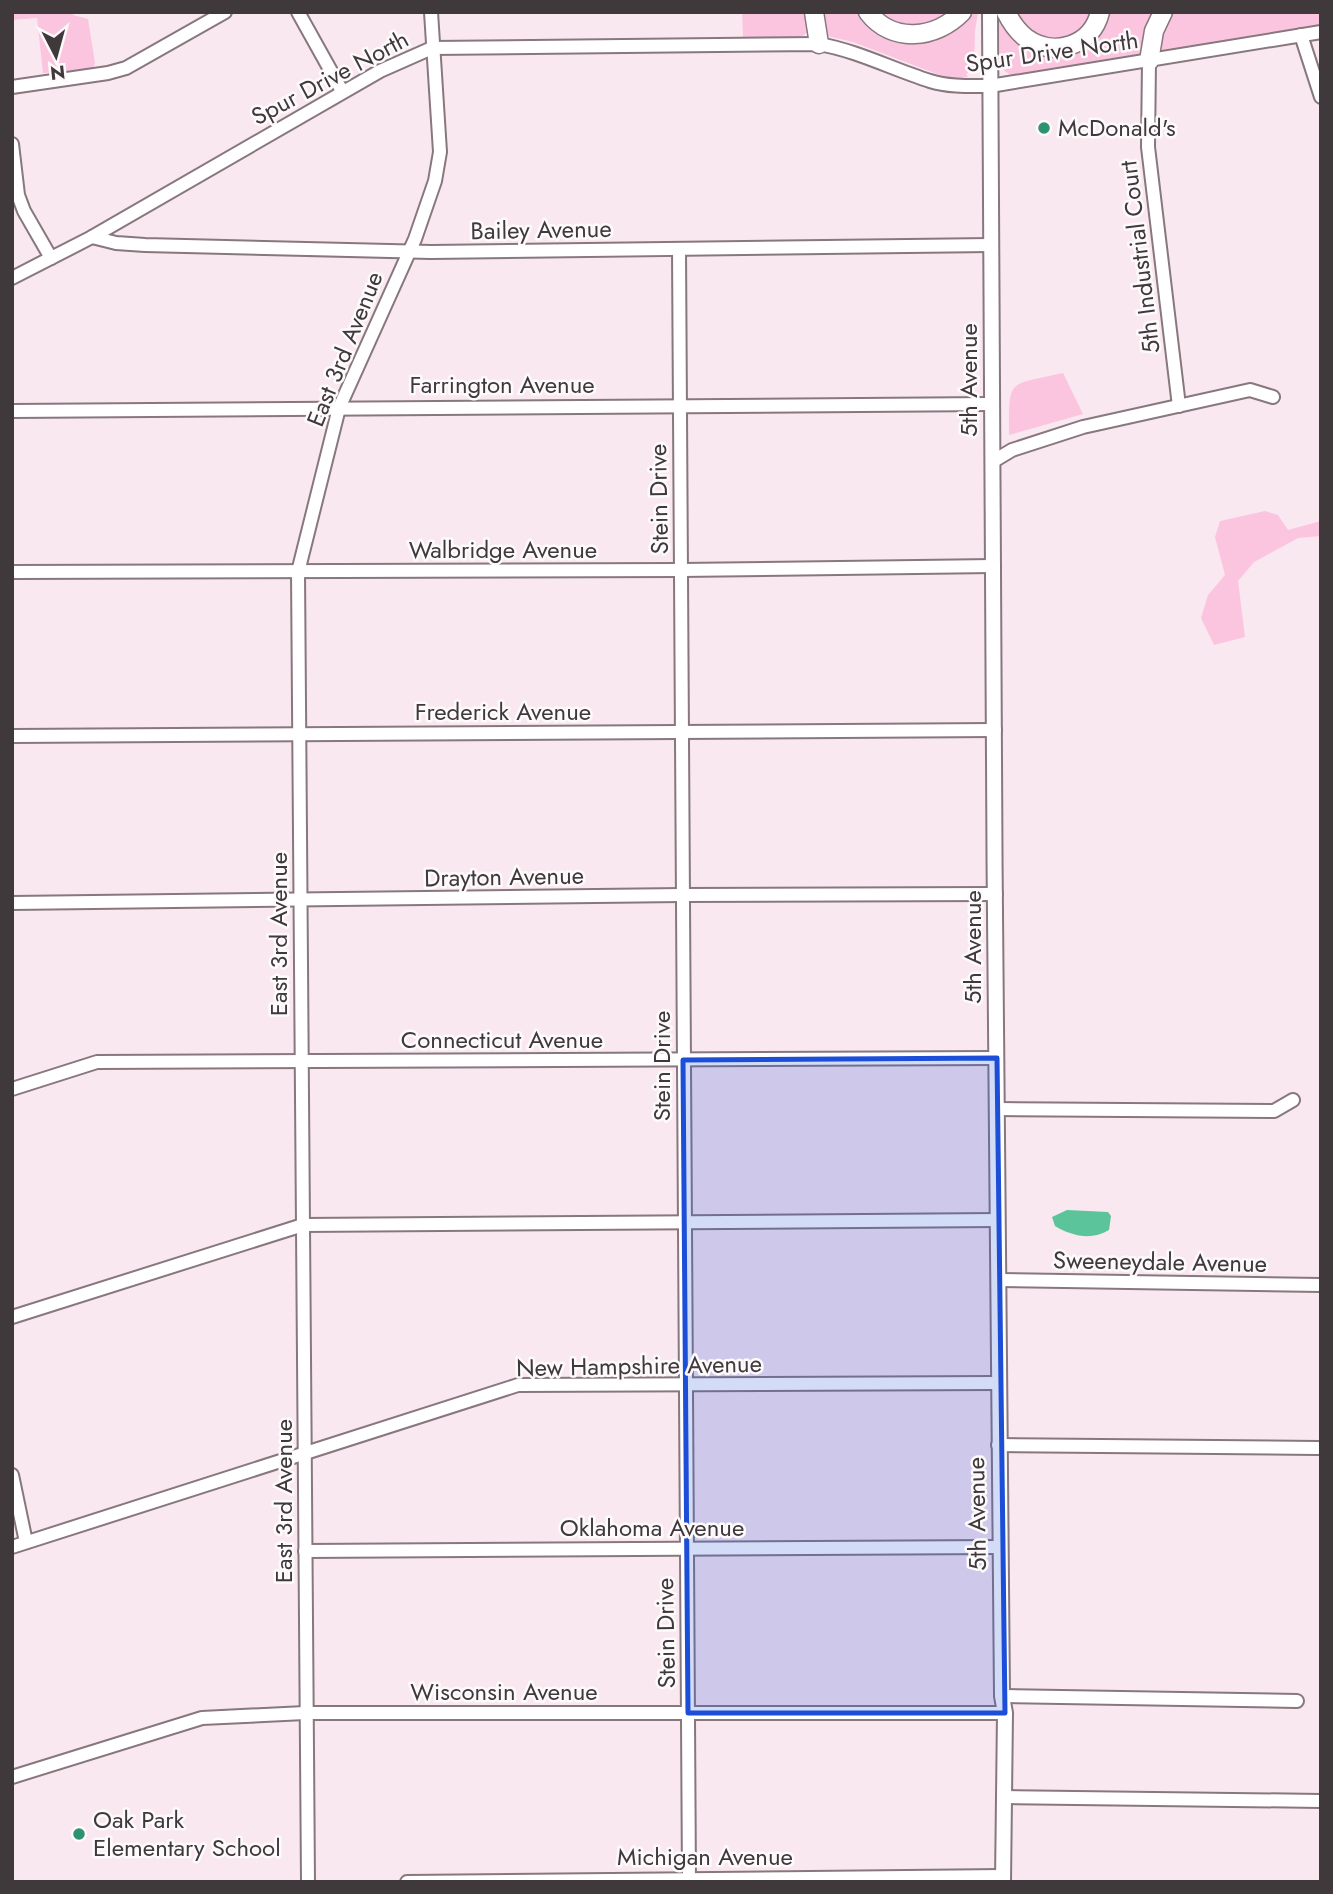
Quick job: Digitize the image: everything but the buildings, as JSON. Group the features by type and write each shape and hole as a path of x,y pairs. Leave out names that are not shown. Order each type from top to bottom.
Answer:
{"highway":[{"path":"814,12 819,44"},
{"path":"868,12 887,29 914,34 939,29 962,12"},
{"path":"1006,12 1014,27 1026,38 1040,45 1056,48 1072,46 1085,38 1094,27 1100,12"},
{"path":"1149,61 1154,30 1163,12"}],"main road":[{"name":"5th Avenue","path":"990,12 998,1110 997,1383 1002,1696 1005,1713 1003,1879"}],"street":[{"path":"12,87 126,68 225,12"},
{"path":"298,12 342,92"},
{"name":"East 3rd Avenue","path":"308,1882 298,572 339,408 409,251 435,181 440,152 431,12"},
{"name":"Spur Drive North","path":"12,278 92,237 380,71 432,48 819,44 844,48 931,82 954,86 990,86 1321,32"},
{"path":"1301,35 1321,97"},
{"name":"5th Industrial Court","path":"1149,61 1147,147 1179,406"},
{"path":"12,144 18,195 24,211 51,258"},
{"name":"Bailey Avenue","path":"92,237 116,243 145,245 409,251 991,245"},
{"name":"Stein Drive","path":"678,249 689,1880"},
{"path":"992,462 1012,450 1083,427 1250,390 1273,397"},
{"name":"Farrington Avenue","path":"12,411 992,404"},
{"name":"Walbridge Avenue","path":"12,572 994,566"},
{"name":"Frederick Avenue","path":"12,736 995,730"},
{"name":"Drayton Avenue","path":"12,903 996,894"},
{"name":"Connecticut Avenue","path":"12,1089 97,1062 996,1058"},
{"path":"998,1110 1274,1111 1293,1100"},
{"path":"12,1317 303,1226 998,1220"},
{"name":"Sweeneydale Avenue","path":"998,1280 1321,1285"},
{"name":"New Hampshire Avenue","path":"12,1546 518,1385 997,1383"},
{"path":"998,1446 1318,1448"},
{"path":"12,1475 26,1542"},
{"name":"Oklahoma Avenue","path":"305,1551 1000,1547"},
{"path":"1002,1696 1297,1701"},
{"name":"Wisconsin Avenue","path":"12,1777 202,1718 305,1713 1005,1713"},
{"path":"1004,1797 1321,1801"},
{"name":"Michigan Avenue","path":"407,1882 1003,1879"}],"highlighted area":[{"path":"997,1058 1005,1713 688,1713 683,1060"}],"shaded area":[{"path":"12,12 73,12 73,15 88,19 95,63 93,69 43,73 37,18 12,20"},
{"path":"742,12 811,12 812,29 801,37 743,37"},
{"path":"818,12 863,12 893,36 968,12 978,12 974,69 966,74 968,77 950,79 853,42 823,35"},
{"path":"873,12 958,12 955,16 904,30"},
{"path":"1010,12 1098,12 1088,31 1048,45 1027,34"},
{"path":"1105,12 1156,12 1144,53 1017,76 1003,68 1000,62 999,13 1065,52"},
{"path":"1168,12 1321,12 1321,24 1166,51 1159,49 1155,34"},
{"path":"1063,373 1083,414 1009,435 1011,393 1015,387 1031,380"},
{"path":"1265,511 1278,515 1288,530 1321,521 1321,536 1298,538 1254,562 1238,581 1245,637 1214,645 1201,618 1208,595 1225,575 1215,537 1220,521"},
{"path":"1067,1210 1108,1212 1111,1216 1109,1230 1082,1236 1055,1226 1052,1217"}],"place":[{"name":"McDonald's","path":"1044,128"},
{"name":"Oak Park Elementary School","path":"79,1834"}]}
